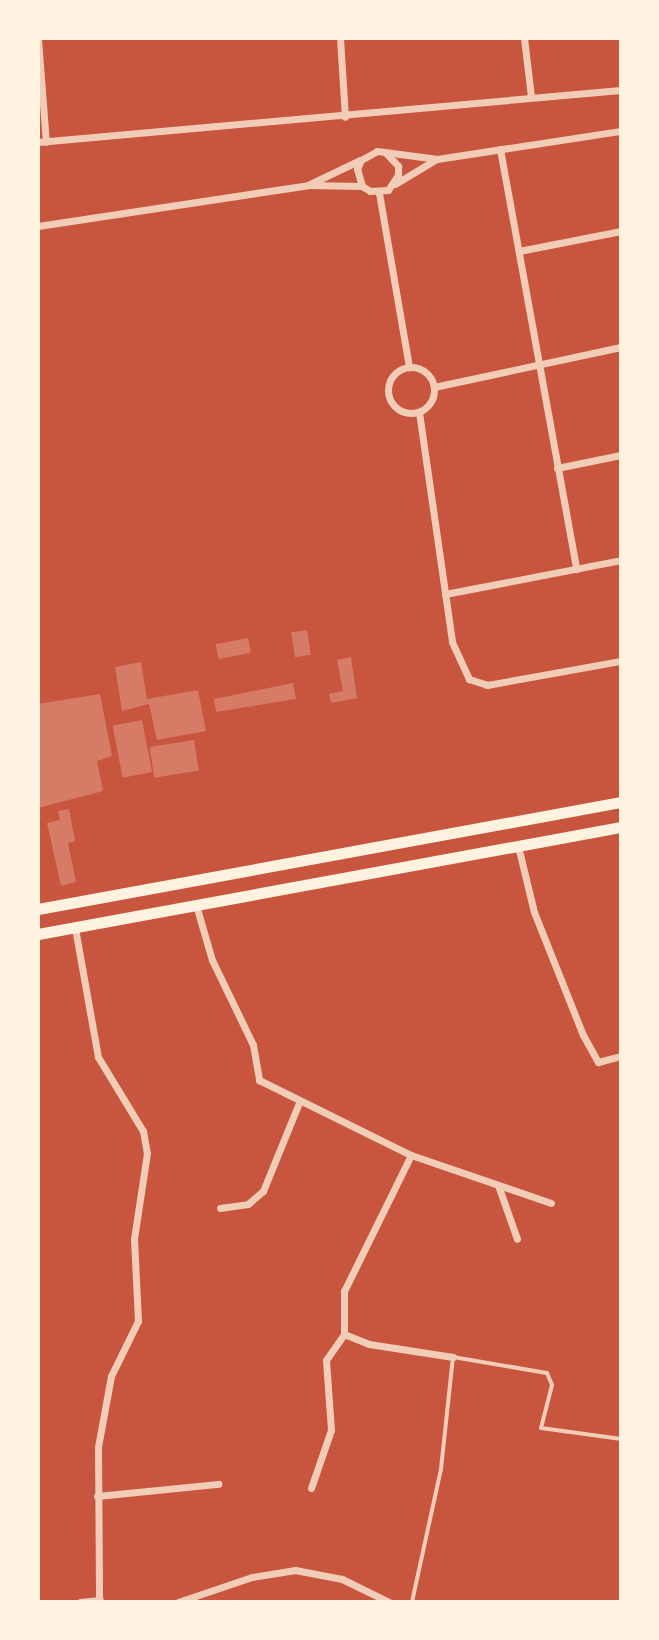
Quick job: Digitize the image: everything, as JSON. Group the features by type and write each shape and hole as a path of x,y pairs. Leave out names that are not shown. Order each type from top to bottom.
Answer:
{"main road":[{"path":"38,909 621,802"},
{"path":"38,934 621,827"}],"street":[{"path":"345,117 340,39 352,38"},
{"path":"524,38 531,97"},
{"path":"38,39 42,142 621,90"},
{"path":"308,185 377,151 437,159 621,131"},
{"path":"500,149 576,569"},
{"path":"386,153 398,166 395,184"},
{"path":"379,193 437,159"},
{"path":"361,160 357,169 362,186"},
{"path":"38,226 308,185 362,186 379,193"},
{"path":"379,193 409,367"},
{"path":"519,251 621,231"},
{"path":"434,387 621,347"},
{"path":"409,367 428,374 434,387 431,402 419,412"},
{"path":"409,367 391,380 389,395 397,408 419,412"},
{"path":"419,412 445,594 459,664 469,679 487,685 621,661"},
{"path":"557,468 621,455"},
{"path":"445,594 621,560"},
{"path":"518,846 534,912 583,1035 598,1062 621,1056"},
{"path":"196,905 212,960 253,1045 259,1080 299,1103 411,1155 551,1203"},
{"path":"75,928 98,1057 143,1131 147,1153 134,1239 138,1321 118,1357 102,1417 97,1496 100,1601 80,1602"},
{"path":"220,1208 248,1204 263,1191 299,1103"},
{"path":"311,1488 331,1430 326,1360 344,1334 344,1291 411,1155"},
{"path":"498,1185 517,1239"},
{"path":"344,1334 369,1344 453,1357"},
{"path":"97,1496 218,1484"},
{"path":"178,1602 252,1577 307,1570 342,1579 389,1602"},
{"path":"205,1592 207,1602"}],"lane":[{"path":"412,1602 441,1469 453,1357 547,1373 552,1385 541,1428 621,1439"}],"building":[{"path":"307,630 311,655 295,657 291,633"},
{"path":"248,638 251,653 218,659 216,644"},
{"path":"351,657 357,698 331,703 329,694 343,691 337,660"},
{"path":"141,662 147,699 198,690 206,731 157,740 149,704 122,711 115,667"},
{"path":"293,683 296,699 216,712 214,699"},
{"path":"100,694 112,756 97,761 103,791 38,808 38,704"},
{"path":"142,720 152,772 123,778 113,726"},
{"path":"194,740 199,771 154,778 150,747"},
{"path":"69,809 75,841 68,843 76,882 61,886 47,823 60,820 58,811"}]}
